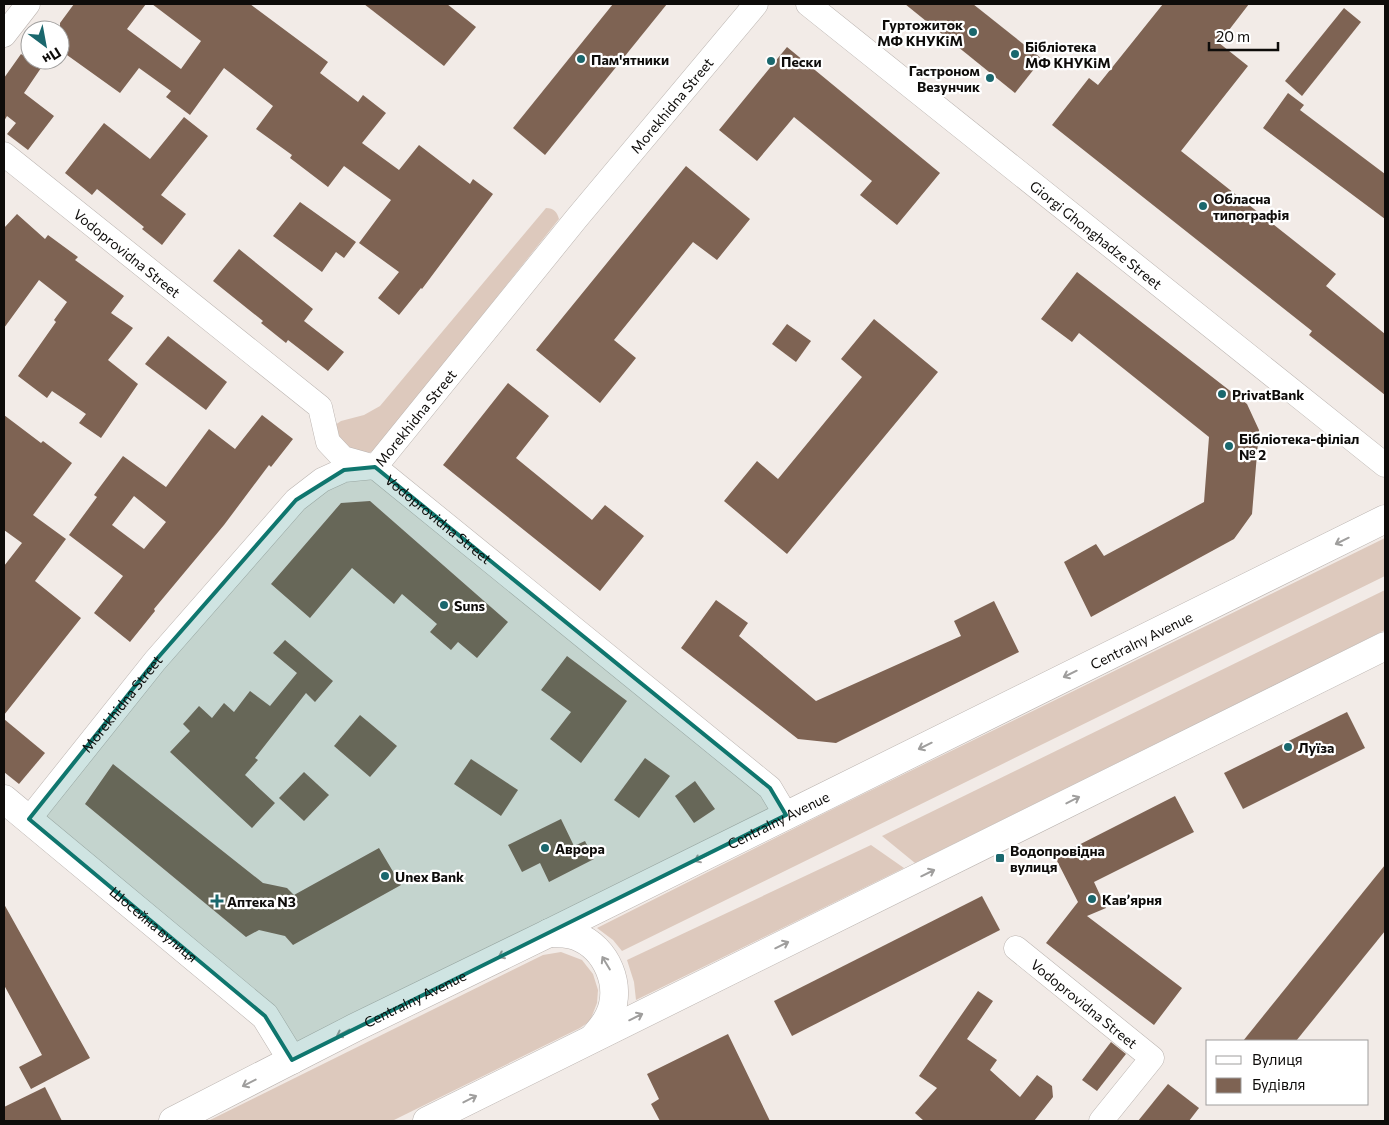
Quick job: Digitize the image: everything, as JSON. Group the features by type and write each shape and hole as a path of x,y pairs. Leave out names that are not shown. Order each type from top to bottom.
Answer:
{"main road":[{"name":"Centralny Avenue","path":"173,1121 354,1028 1385,519"},
{"path":"427,1121 1385,646"},
{"name":"Шосейна вулиця","path":"4,799 265,1016 292,1060"},
{"path":"549,933 577,936 589,943 599,952 613,976 613,1003 610,1015 603,1027 593,1038"}],"street":[{"path":"4,35 28,4"},
{"name":"Morekhidna Street","path":"28,819 155,661 296,500 322,480 344,470 375,467 576,219 756,4"},
{"name":"Giorgi Ghonghadze Street","path":"808,4 1385,464"},
{"name":"Vodoprovidna Street","path":"4,154 320,407 328,442 344,458 375,467 770,788 786,815"},
{"name":"Vodoprovidna Street","path":"1016,948 1152,1058 1101,1121"}],"highlighted area":[{"path":"375,467 770,788 786,815 292,1060 265,1016 29,819 155,661 296,500 344,470"}],"shaded area":[{"path":"546,208 555,211 559,219 375,450 366,454 345,453 332,427 341,421 364,415 380,406"},
{"path":"1385,538 1385,576 622,951 613,940 597,928 837,807"},
{"path":"1385,590 1385,630 915,863 882,836"},
{"path":"871,845 904,868 636,1000 634,982 627,960"},
{"path":"561,952 582,960 593,974 598,990 597,1003 590,1021 580,1028 392,1121 208,1121 543,955"}],"building":[{"path":"74,4 146,4 127,29 181,69 201,41 152,4 250,4 328,62 320,73 358,102 363,95 386,113 362,143 399,170 419,145 470,184 473,179 493,194 422,289 399,315 378,298 399,272 359,243 391,200 344,166 328,187 290,158 292,155 256,129 273,106 224,68 190,115 166,97 171,91 139,68 120,93 70,57 70,20 62,20"},
{"path":"364,4 447,4 476,27 444,66"},
{"path":"613,4 667,4 545,155 513,128"},
{"name":"Гуртожиток МФ КНУКіМ","path":"905,4 973,4 1042,59 1015,93"},
{"path":"1163,4 1249,4 1219,43 1248,66 1181,151 1336,274 1326,286 1385,334 1385,395 1309,335 1312,331 1052,125 1089,78 1098,85"},
{"path":"1344,8 1361,22 1302,96 1285,81"},
{"path":"787,47 940,173 897,225 860,195 872,181 794,117 757,161 719,130"},
{"path":"20,55 20,70 40,70 24,93 54,116 28,150 7,134 16,123 7,116 4,121 4,78"},
{"path":"1288,93 1304,105 1300,110 1385,174 1385,219 1263,128"},
{"path":"184,117 208,136 161,195 186,214 162,245 142,229 144,227 97,189 92,195 65,173 104,123 150,159"},
{"path":"686,166 750,219 717,260 693,242 614,340 636,358 600,403 536,350"},
{"path":"300,202 356,242 344,258 336,252 322,272 273,236"},
{"path":"17,214 45,239 48,235 78,257 75,260 124,296 111,313 133,328 108,360 138,384 101,438 79,423 86,414 52,391 47,398 18,376 56,322 54,320 67,302 39,280 4,328 4,228"},
{"path":"239,249 313,309 304,321 344,352 328,371 288,340 286,343 261,323 263,321 213,281"},
{"path":"1077,272 1247,404 1259,430 1252,514 1234,539 1091,617 1064,562 1096,544 1104,556 1204,502 1209,437 1079,333 1072,342 1041,319"},
{"path":"874,319 938,372 787,554 724,501 757,461 778,479 862,377 841,359"},
{"path":"787,324 811,341 796,362 772,344"},
{"path":"168,336 227,382 206,410 145,364"},
{"path":"508,383 549,416 516,458 592,520 605,505 644,536 600,591 443,465"},
{"path":"4,415 41,443 43,441 72,463 33,515 66,539 35,581 81,618 4,715 4,566 22,543 4,530"},
{"path":"262,415 293,439 271,467 269,465 224,525 154,609 155,611 130,642 94,613 123,576 69,535 97,497 94,495 123,456 166,487 209,429 235,449","holes":["134,496 166,522 144,549 112,525"]},
{"path":"370,501 508,622 477,658 458,642 451,650 430,632 437,624 402,594 394,604 352,568 310,618 271,584 341,503"},
{"path":"716,600 748,623 739,636 816,701 961,636 954,621 994,601 1019,652 836,743 798,739 681,648"},
{"path":"285,640 333,681 315,702 306,693 255,758 258,760 245,775 275,803 252,828 170,752 190,731 183,724 199,706 212,718 224,703 234,712 250,691 270,706 297,673 273,653"},
{"path":"567,656 627,701 581,763 550,739 571,712 541,690"},
{"path":"1347,712 1365,748 1243,809 1224,773"},
{"path":"360,715 397,746 370,777 334,746"},
{"path":"4,719 45,753 19,784 4,772"},
{"path":"645,758 670,776 639,818 614,800"},
{"path":"471,759 518,790 501,816 454,784"},
{"path":"113,764 263,883 287,888 294,895 379,848 401,885 293,945 285,936 259,930 246,937 85,804"},
{"path":"304,772 329,795 304,821 279,798"},
{"path":"695,781 715,809 694,823 675,796"},
{"path":"1175,796 1194,832 1094,882 1106,908 1087,916 1182,988 1154,1025 1046,943 1078,902 1055,857"},
{"path":"561,819 574,846 585,841 594,859 549,882 540,863 522,872 508,845"},
{"path":"1385,865 1385,931 1297,1040 1244,1040"},
{"path":"982,896 1000,930 792,1036 774,1001"},
{"path":"4,904 90,1058 31,1089 19,1067 42,1055 4,985"},
{"path":"978,991 993,1001 967,1039 997,1060 990,1070 1020,1097 1037,1075 1052,1086 1053,1097 1034,1121 924,1121 915,1113 937,1088 919,1076"},
{"path":"728,1034 770,1121 660,1121 651,1104 659,1099 647,1074"},
{"path":"1111,1042 1126,1054 1097,1091 1082,1080"},
{"path":"1168,1084 1199,1108 1189,1121 1138,1121"},
{"path":"45,1087 62,1121 4,1121 4,1107"}],"place":[{"name":"Гуртожиток МФ КНУКіМ","path":"973,32"},
{"name":"Бібліотека МФ КНУКіМ","path":"1015,54"},
{"name":"Пам'ятники","path":"581,59"},
{"name":"Пески","path":"771,61"},
{"name":"Гастроном Везунчик","path":"990,78"},
{"name":"Обласна типографія","path":"1203,206"},
{"name":"PrivatBank","path":"1222,394"},
{"name":"Бібліотека-філіал № 2","path":"1229,446"},
{"name":"Suns","path":"444,605"},
{"name":"Луїза","path":"1288,747"},
{"name":"Аврора","path":"545,848"},
{"name":"Водопровідна вулиця","path":"1000,858"},
{"name":"Unex Bank","path":"385,876"},
{"name":"Кав’ярня","path":"1092,899"},
{"name":"Аптека N3","path":"217,901"}]}
